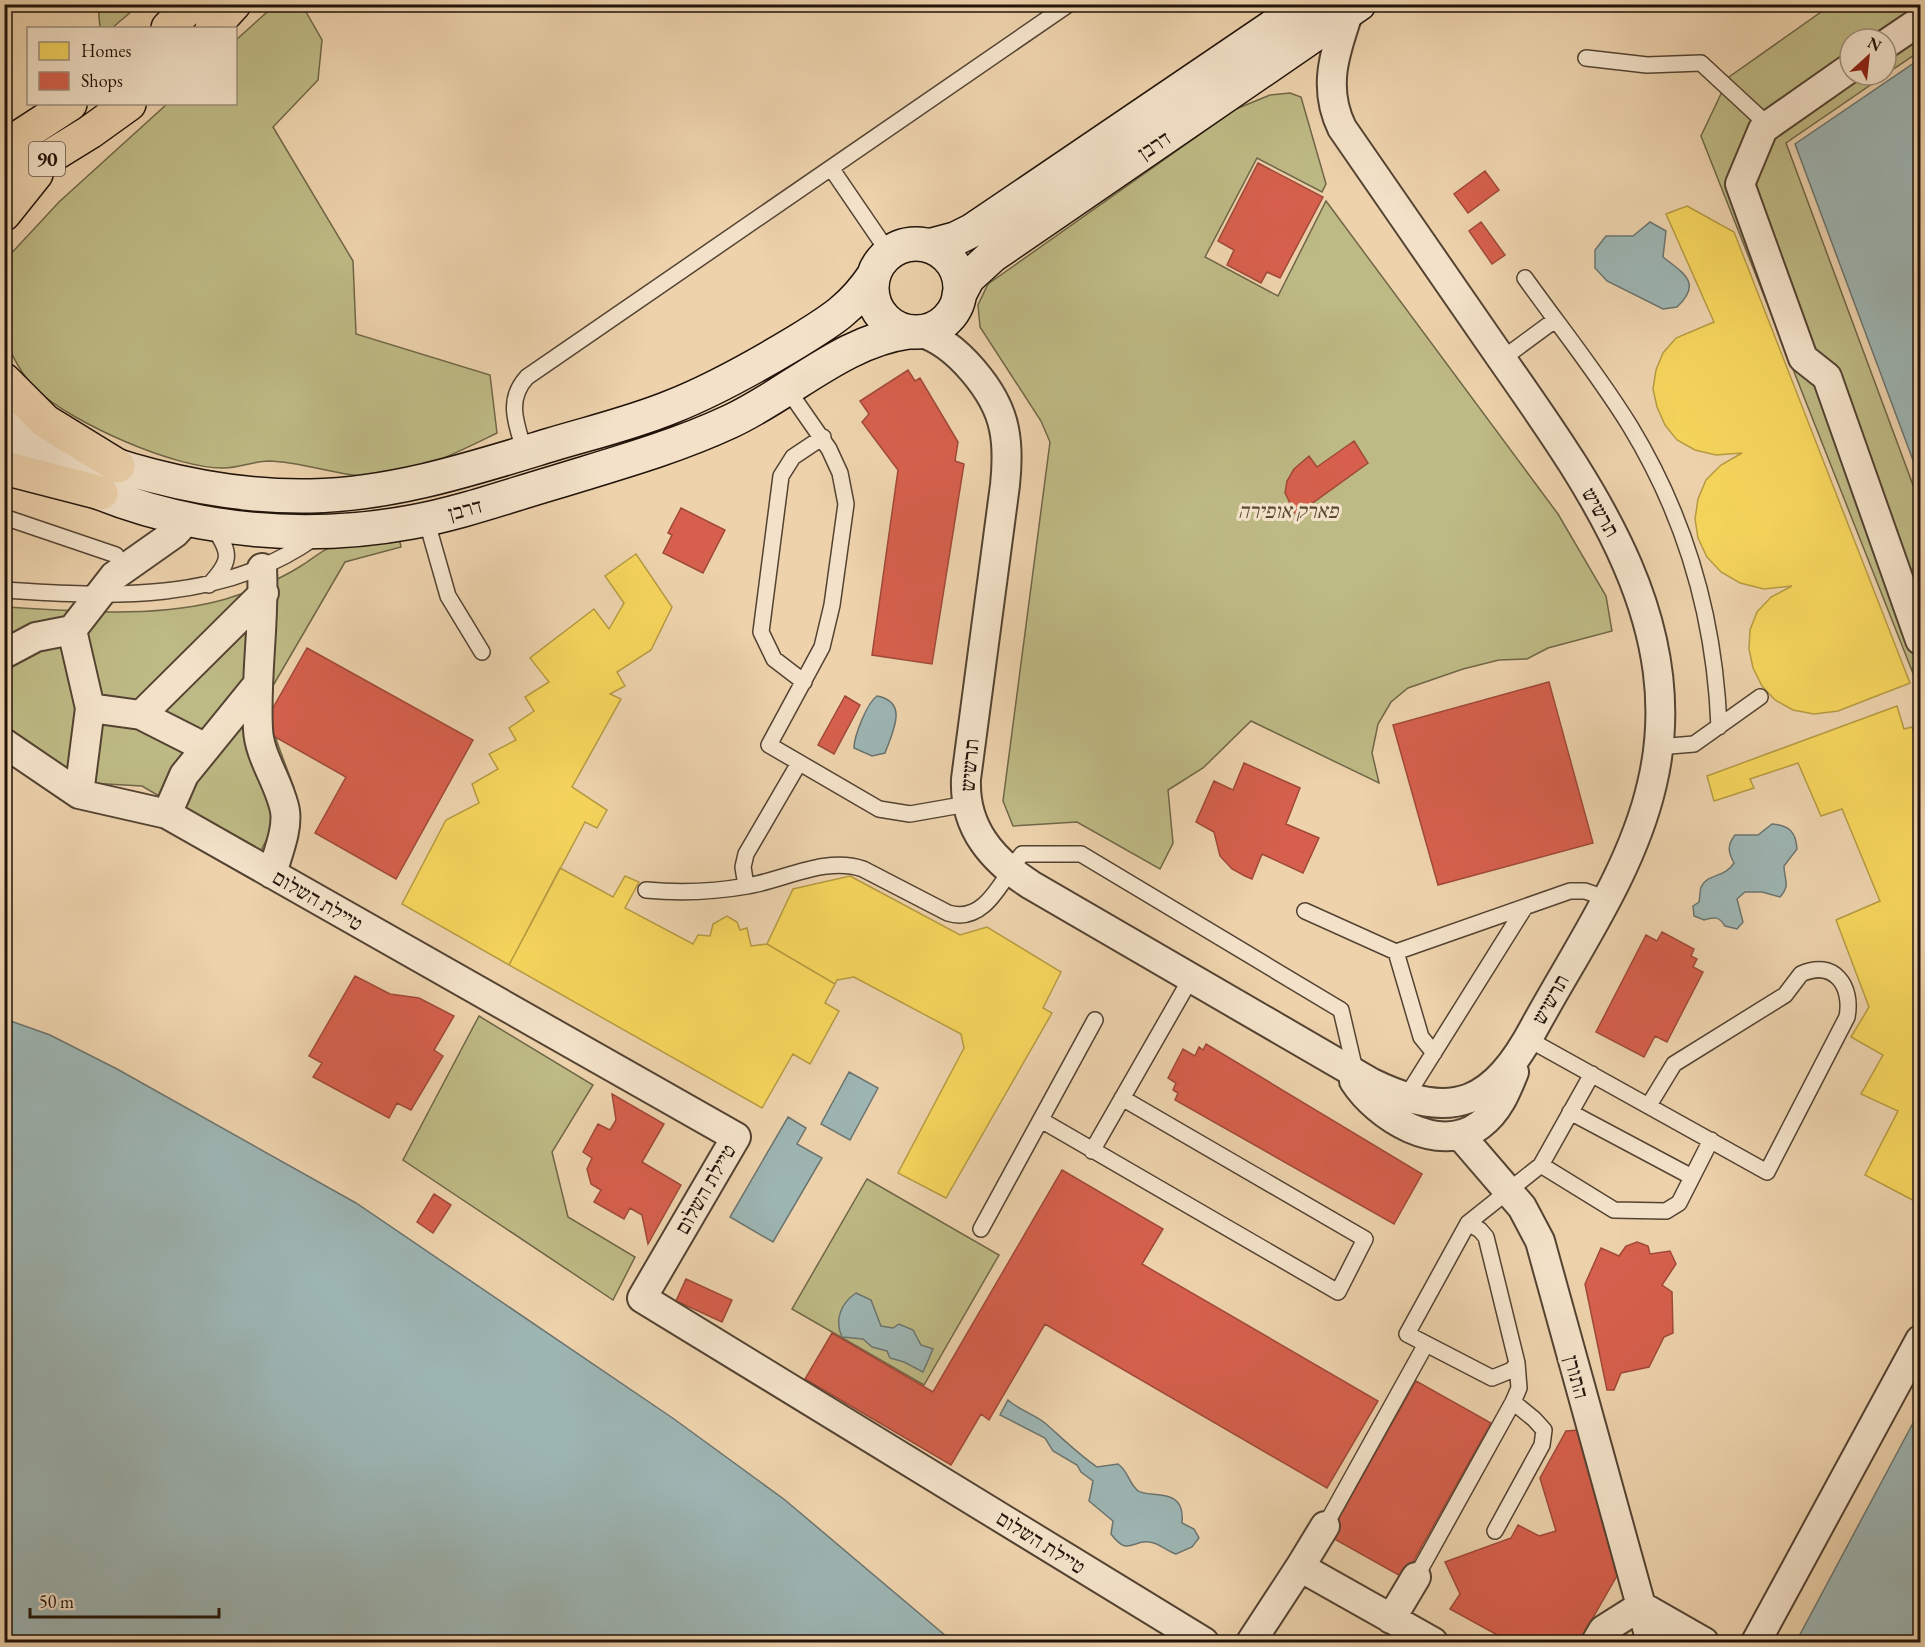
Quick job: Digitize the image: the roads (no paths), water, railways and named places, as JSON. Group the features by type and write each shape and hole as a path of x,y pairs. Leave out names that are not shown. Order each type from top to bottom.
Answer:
{"highway":[{"path":"169,27 192,4"},
{"path":"213,27 234,4"},
{"name":"90","path":"4,185 90,132 128,105"},
{"path":"4,138 66,106"},
{"name":"90","path":"4,147 66,106"},
{"path":"4,214 28,181 48,162 90,132"},
{"path":"4,380 109,479"},
{"path":"4,468 109,479"}],"street":[{"name":"דרבן","path":"929,246 955,239 973,230 1306,4"},
{"name":"דרבן","path":"959,295 968,278 992,256 1354,8"},
{"name":"תרשיש","path":"1350,1071 1360,1090 1398,1122 1420,1132 1440,1136 1460,1134 1479,1127 1495,1112 1507,1090 1524,1047 1605,898 1639,828 1652,784 1659,747 1660,700 1657,660 1649,621 1621,548 1594,497 1338,120 1331,98 1330,76 1354,8"},
{"path":"1898,36 1920,21"},
{"path":"1838,76 1763,129 1740,184 1803,358 1827,377 1920,640"},
{"path":"909,245 929,246 951,262 957,274 959,295 952,313 943,322 914,332 890,324 880,314 872,296 881,264 909,245"},
{"name":"דרבן","path":"4,442 63,476 263,495 309,496 356,493 418,483 658,412 727,382 841,314 861,294 881,264"},
{"name":"דרבן","path":"4,414 48,439 109,479 199,522 261,531 360,530 460,511 670,447 732,421 865,343 914,332"},
{"name":"תרשיש","path":"914,332 945,343 964,361 996,406 1004,428 1005,485 966,779 967,804 982,841 1009,870 1031,885 1350,1071 1406,1097 1441,1103 1476,1096 1492,1087 1524,1047"},
{"path":"4,654 36,637 72,630 114,576 175,533 199,522"},
{"path":"263,581 257,685 258,732 286,812 281,842 272,873"},
{"path":"141,715 263,581"},
{"path":"72,630 90,708 79,794"},
{"path":"167,814 184,775 257,685"},
{"path":"90,708 141,715 206,748"},
{"name":"טיילת השלום","path":"4,743 79,794 167,814 736,1137 642,1298 1204,1642"},
{"name":"התורן","path":"1460,1134 1509,1190 1529,1217 1540,1241 1651,1642"},
{"path":"1756,1642 1920,1340"},
{"path":"1251,1642 1325,1526"},
{"path":"1300,1567 1433,1642"},
{"path":"1391,1619 1416,1577"},
{"path":"1596,1642 1603,1630 1641,1606 1704,1642"}],"lane":[{"path":"525,453 513,403 517,390 527,377 1069,4"},
{"path":"1586,58 1647,65 1701,63 1768,125"},
{"path":"831,168 881,264"},
{"path":"1525,278 1630,426 1670,503 1686,542 1707,616 1716,672 1719,727"},
{"path":"1502,359 1556,320"},
{"path":"788,390 823,437 838,467 846,504 829,623 819,654 769,745 867,804 890,812 929,813 967,804"},
{"path":"804,682 774,659 761,632 781,476 793,457 823,437"},
{"path":"4,516 116,555"},
{"path":"426,519 448,597 482,652"},
{"path":"199,522 224,542 227,553 225,566 209,585"},
{"path":"4,590 103,593 263,581 322,532"},
{"path":"4,582 48,592"},
{"path":"1659,747 1694,744 1760,697"},
{"path":"746,886 743,867 746,854 799,763"},
{"path":"646,890 706,891 746,886 820,867 850,865 863,869 948,913 963,916 976,911 988,901 1022,854 1081,854 1341,1010 1350,1071"},
{"path":"1305,911 1396,952 1570,891 1585,891 1605,898"},
{"path":"1406,1097 1526,907"},
{"path":"1396,952 1421,1037 1434,1053"},
{"path":"1524,1047 1592,1074 1767,1172 1847,1017 1848,994 1837,977 1820,969 1801,974 1785,995 1674,1064 1649,1105"},
{"path":"1092,1151 1191,978"},
{"path":"981,1229 1095,1020"},
{"path":"1517,1363 1512,1370 1492,1378 1407,1334 1468,1223 1541,1165 1592,1074"},
{"path":"1041,1120 1338,1292 1365,1239 1122,1098"},
{"path":"1570,1112 1692,1177"},
{"path":"1541,1165 1614,1210 1666,1211 1679,1203 1711,1140"},
{"path":"1416,1577 1519,1388 1517,1363 1486,1237 1480,1230 1468,1223"},
{"path":"1325,1526 1426,1344"},
{"path":"1495,1531 1542,1445 1544,1430 1513,1402"}],"water":[{"path":"1920,59 1920,479 1795,144 1879,87 1898,87 1898,74"},
{"path":"1650,222 1666,231 1663,257 1683,274 1689,285 1685,299 1677,307 1663,309 1607,281 1595,268 1595,250 1606,236 1633,236"},
{"path":"877,696 893,704 896,718 885,753 872,756 854,748 862,720 869,705"},
{"path":"1772,824 1783,826 1793,834 1797,849 1784,866 1786,886 1780,897 1762,892 1745,892 1737,899 1743,922 1737,929 1725,926 1721,920 1716,918 1704,920 1694,916 1693,906 1699,902 1701,887 1704,883 1726,871 1734,863 1729,849 1735,835 1758,835"},
{"path":"5,1019 50,1035 117,1069 356,1203 674,1419 785,1500 953,1642 5,1642"},
{"path":"849,1072 878,1088 850,1140 821,1124"},
{"path":"788,1117 806,1128 797,1144 822,1158 773,1242 730,1217"},
{"path":"856,1293 871,1300 881,1326 893,1328 899,1324 913,1330 921,1345 933,1349 923,1372 890,1358 887,1351 872,1347 863,1339 842,1337 839,1324 840,1312 846,1302"},
{"path":"1008,1400 1045,1423 1097,1467 1118,1464 1137,1490 1142,1493 1172,1498 1182,1511 1182,1523 1194,1529 1199,1538 1192,1547 1176,1554 1152,1542 1122,1545 1111,1534 1113,1521 1089,1501 1093,1481 1081,1472 1077,1465 1053,1451 1045,1438 1000,1415"},
{"path":"1920,1410 1920,1642 1796,1642"}],"park label":[{"name":"פארק אופירה","path":"1288,510"}]}
